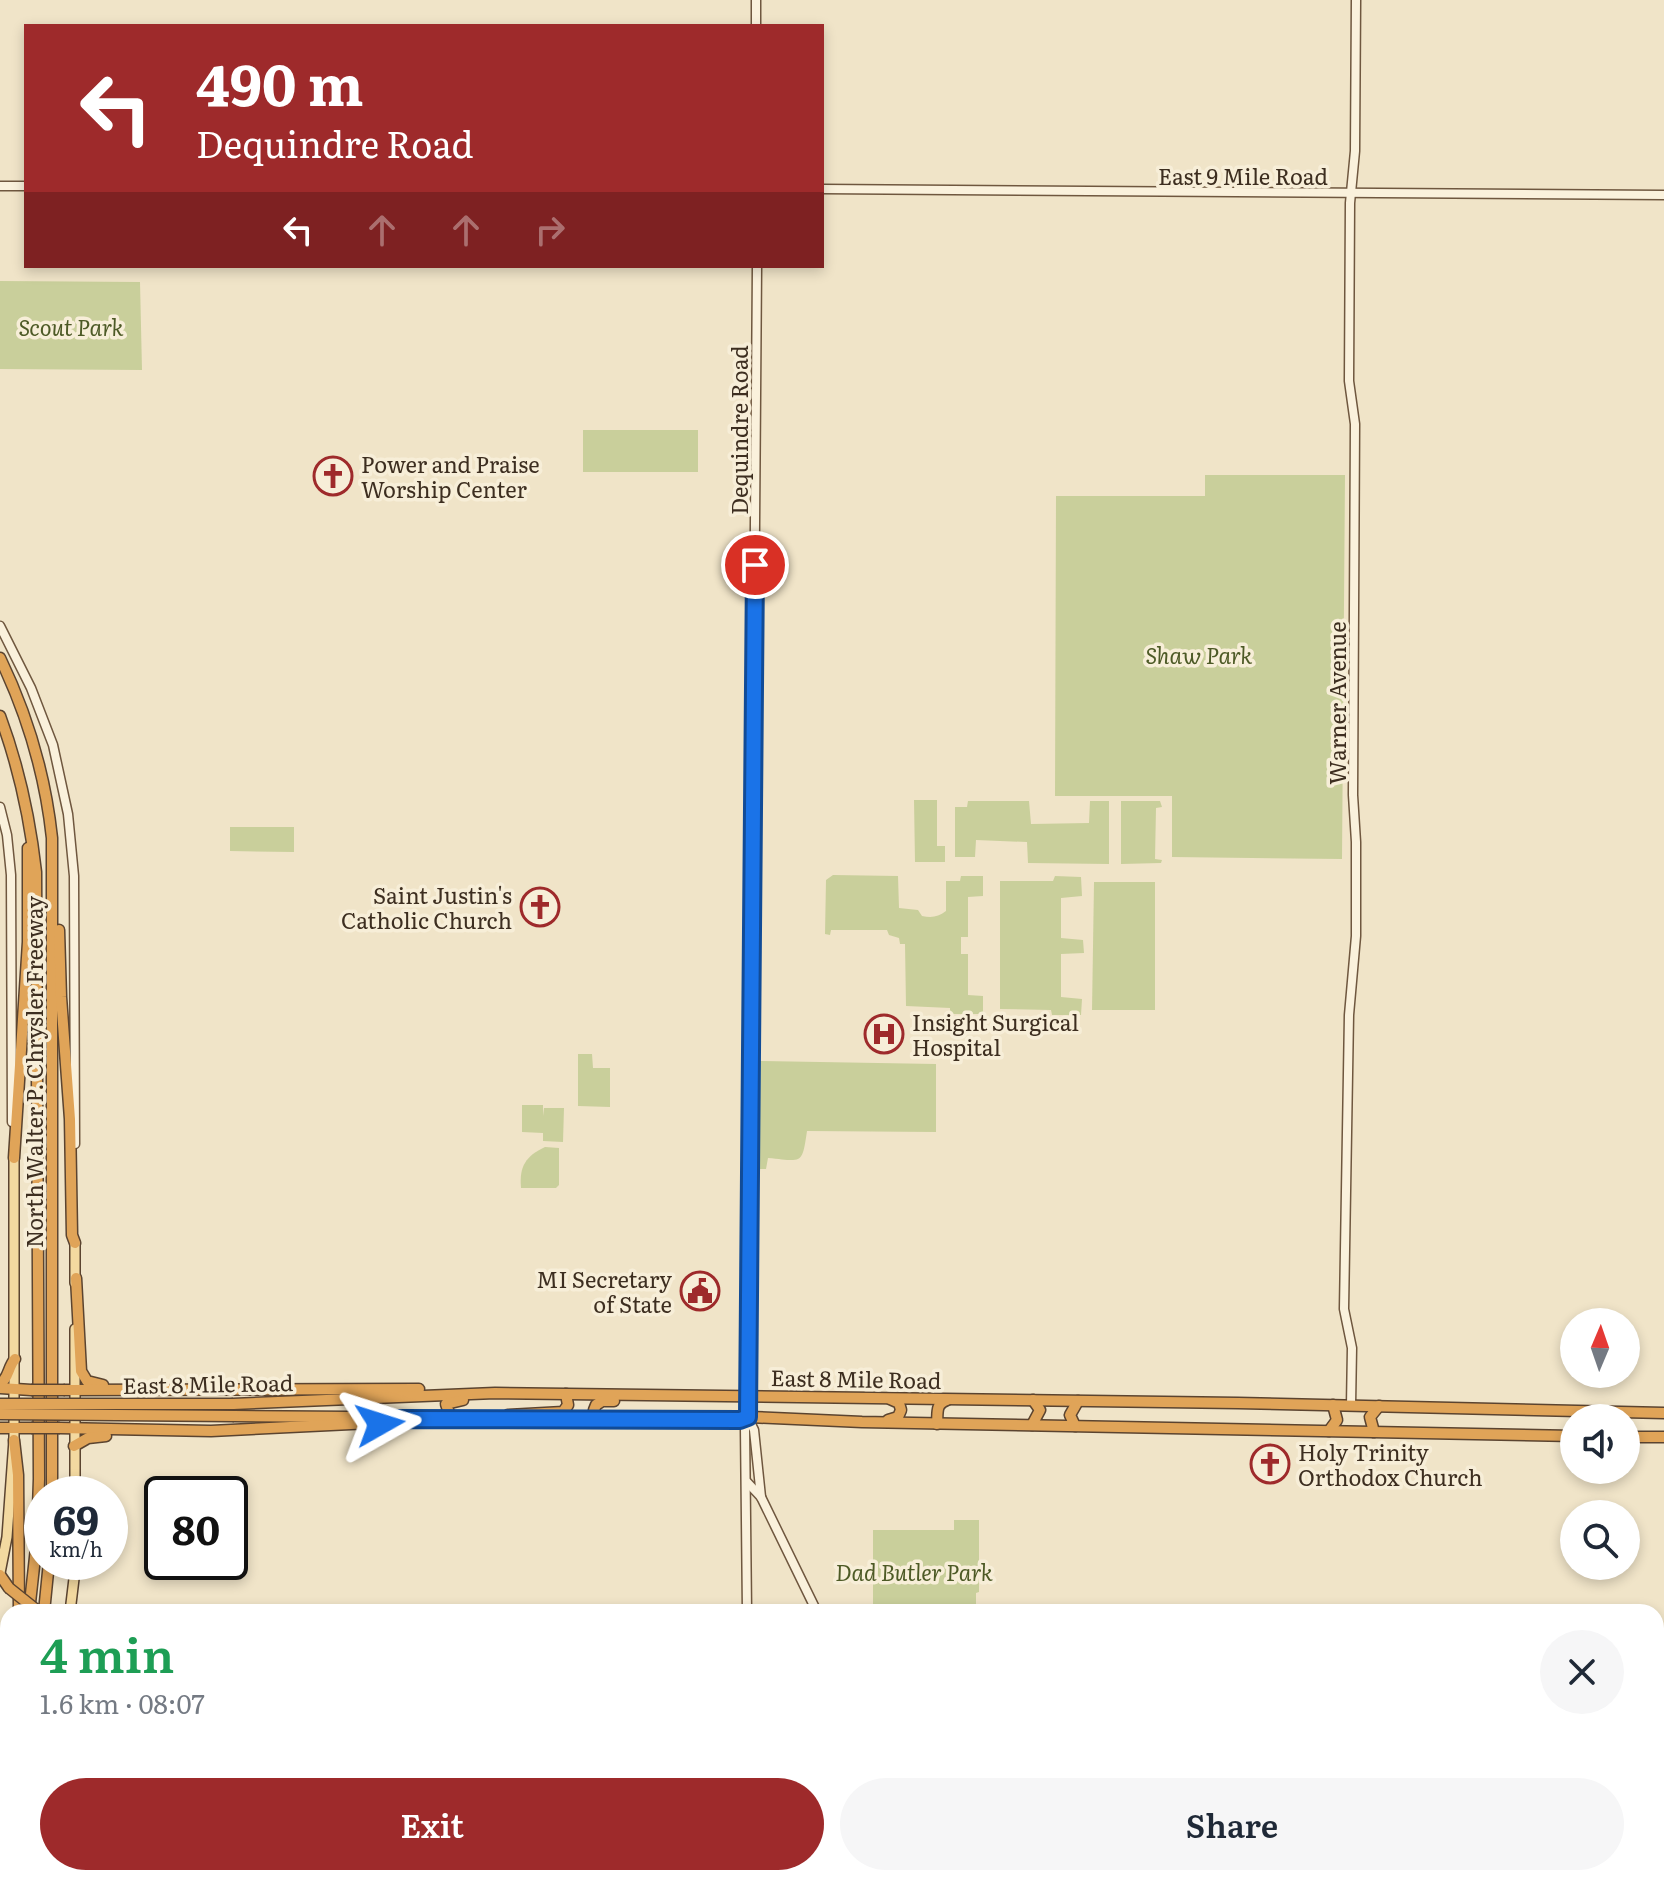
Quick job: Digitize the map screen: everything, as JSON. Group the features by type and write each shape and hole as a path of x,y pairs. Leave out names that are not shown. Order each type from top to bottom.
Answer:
{"highway":[{"name":"North Walter P. Chrysler Freeway","path":"0,658 21,704 41,767 47,794 53,872 52,1476"},
{"path":"0,716 31,826 36,872 40,1402 39,1509 30,1604"},
{"path":"14,1158 28,942 27,851 31,826"},
{"path":"53,872 70,1119 72,1235 75,1243"},
{"path":"76,1278 81,1374 92,1384 132,1390"},
{"path":"15,1359 0,1386 31,1390 439,1390 457,1394"},
{"name":"East 8 Mile Road","path":"0,1404 233,1404 457,1394 566,1394 1351,1405 1664,1413"},
{"path":"451,1419 446,1405 451,1401 504,1400 520,1394"},
{"path":"495,1419 515,1413 563,1412 568,1407 566,1394"},
{"path":"597,1420 594,1407 602,1401 718,1403 735,1396"},
{"path":"865,1422 890,1420 899,1414 901,1406 897,1400 880,1398"},
{"path":"937,1424 938,1406 949,1399"},
{"path":"1032,1425 1040,1410 1033,1400"},
{"path":"1075,1426 1071,1412 1078,1401"},
{"path":"1329,1431 1337,1420 1333,1405"},
{"path":"1374,1432 1370,1417 1379,1406"},
{"path":"1640,1428 1644,1423 1641,1412"},
{"name":"East 8 Mile Road","path":"0,1414 740,1420 748,1414 937,1424 1560,1436"},
{"name":"East 8 Mile Road","path":"0,1428 14,1434 31,1428 211,1431 388,1424 398,1419"},
{"path":"74,1446 93,1437 140,1434 150,1430"},
{"path":"14,1434 18,1475 19,1604"},
{"path":"1640,1437 1664,1437"},
{"path":"0,1574 9,1588 30,1604"},
{"path":"42,1604 46,1580"}],"main road":[{"path":"756,0 756,24"},
{"name":"Warner Avenue","path":"1351,1405 1352,1348 1344,1309 1349,1015 1357,910 1353,795 1355,424 1349,381 1356,0"},
{"path":"0,186 24,186"},
{"name":"East 9 Mile Road","path":"824,189 1664,195"},
{"name":"Dequindre Road","path":"748,1414 757,268"},
{"path":"0,626 31,688 53,745 70,827 74,907 76,1278 69,1390 74,1429 75,1476"},
{"path":"0,807 7,835 11,875 15,1359 7,1537 0,1574"},
{"path":"748,1414 754,1430 761,1497"},
{"path":"747,1604 745,1428 748,1414"},
{"path":"747,1482 761,1497 813,1604"},
{"path":"747,1510 761,1497"},
{"path":"71,1604 74,1580"}],"green space":[{"name":"Scout Park","path":"0,281 140,282 142,370 0,369"},
{"path":"583,430 698,430 698,472 583,472"},
{"name":"Shaw Park","path":"1205,475 1345,475 1342,859 1172,857 1172,796 1055,796 1056,496 1205,496"},
{"path":"914,800 937,800 937,846 945,846 945,862 915,862"},
{"path":"968,801 1029,801 1031,824 1089,823 1090,801 1109,801 1109,864 1028,863 1027,842 976,840 975,857 955,857 955,807 967,807"},
{"path":"1121,801 1160,801 1162,807 1156,808 1155,859 1162,860 1161,863 1121,864"},
{"path":"230,827 294,827 294,852 230,851"},
{"path":"833,875 898,876 899,908 918,910 922,916 929,917 946,911 946,881 960,881 961,876 983,876 983,896 968,897 968,937 961,937 961,954 968,954 968,995 983,996 983,1014 950,1014 950,1008 906,1006 905,944 900,944 899,938 889,935 887,930 831,930 830,935 825,934 826,880"},
{"path":"1055,876 1081,877 1082,896 1061,898 1061,938 1083,940 1084,953 1061,954 1061,997 1082,999 1081,1015 1052,1015 1051,1010 1000,1009 1000,881 1053,881"},
{"path":"1094,882 1155,882 1155,1010 1092,1010"},
{"path":"578,1054 592,1054 593,1068 610,1068 610,1107 578,1106"},
{"path":"759,1061 936,1064 936,1132 807,1131 804,1150 798,1159 768,1158 766,1169 757,1169"},
{"path":"522,1105 543,1105 543,1116 544,1108 564,1108 563,1142 543,1141 543,1133 522,1132"},
{"path":"545,1147 559,1148 559,1185 556,1188 521,1188 525,1163"},
{"name":"Dad Butler Park","path":"954,1520 979,1520 979,1592 976,1593 976,1604 873,1604 873,1530 954,1530"}],"place":[{"name":"Power and Praise Worship Center","path":"333,476"},
{"name":"Saint Justin's Catholic Church","path":"540,907"},
{"name":"Insight Surgical Hospital","path":"884,1034"},
{"name":"MI Secretary of State","path":"700,1291"},
{"name":"Holy Trinity Orthodox Church","path":"1270,1464"}],"route":[{"path":"380,1424 398,1419 740,1420 748,1417 755,565"}]}
